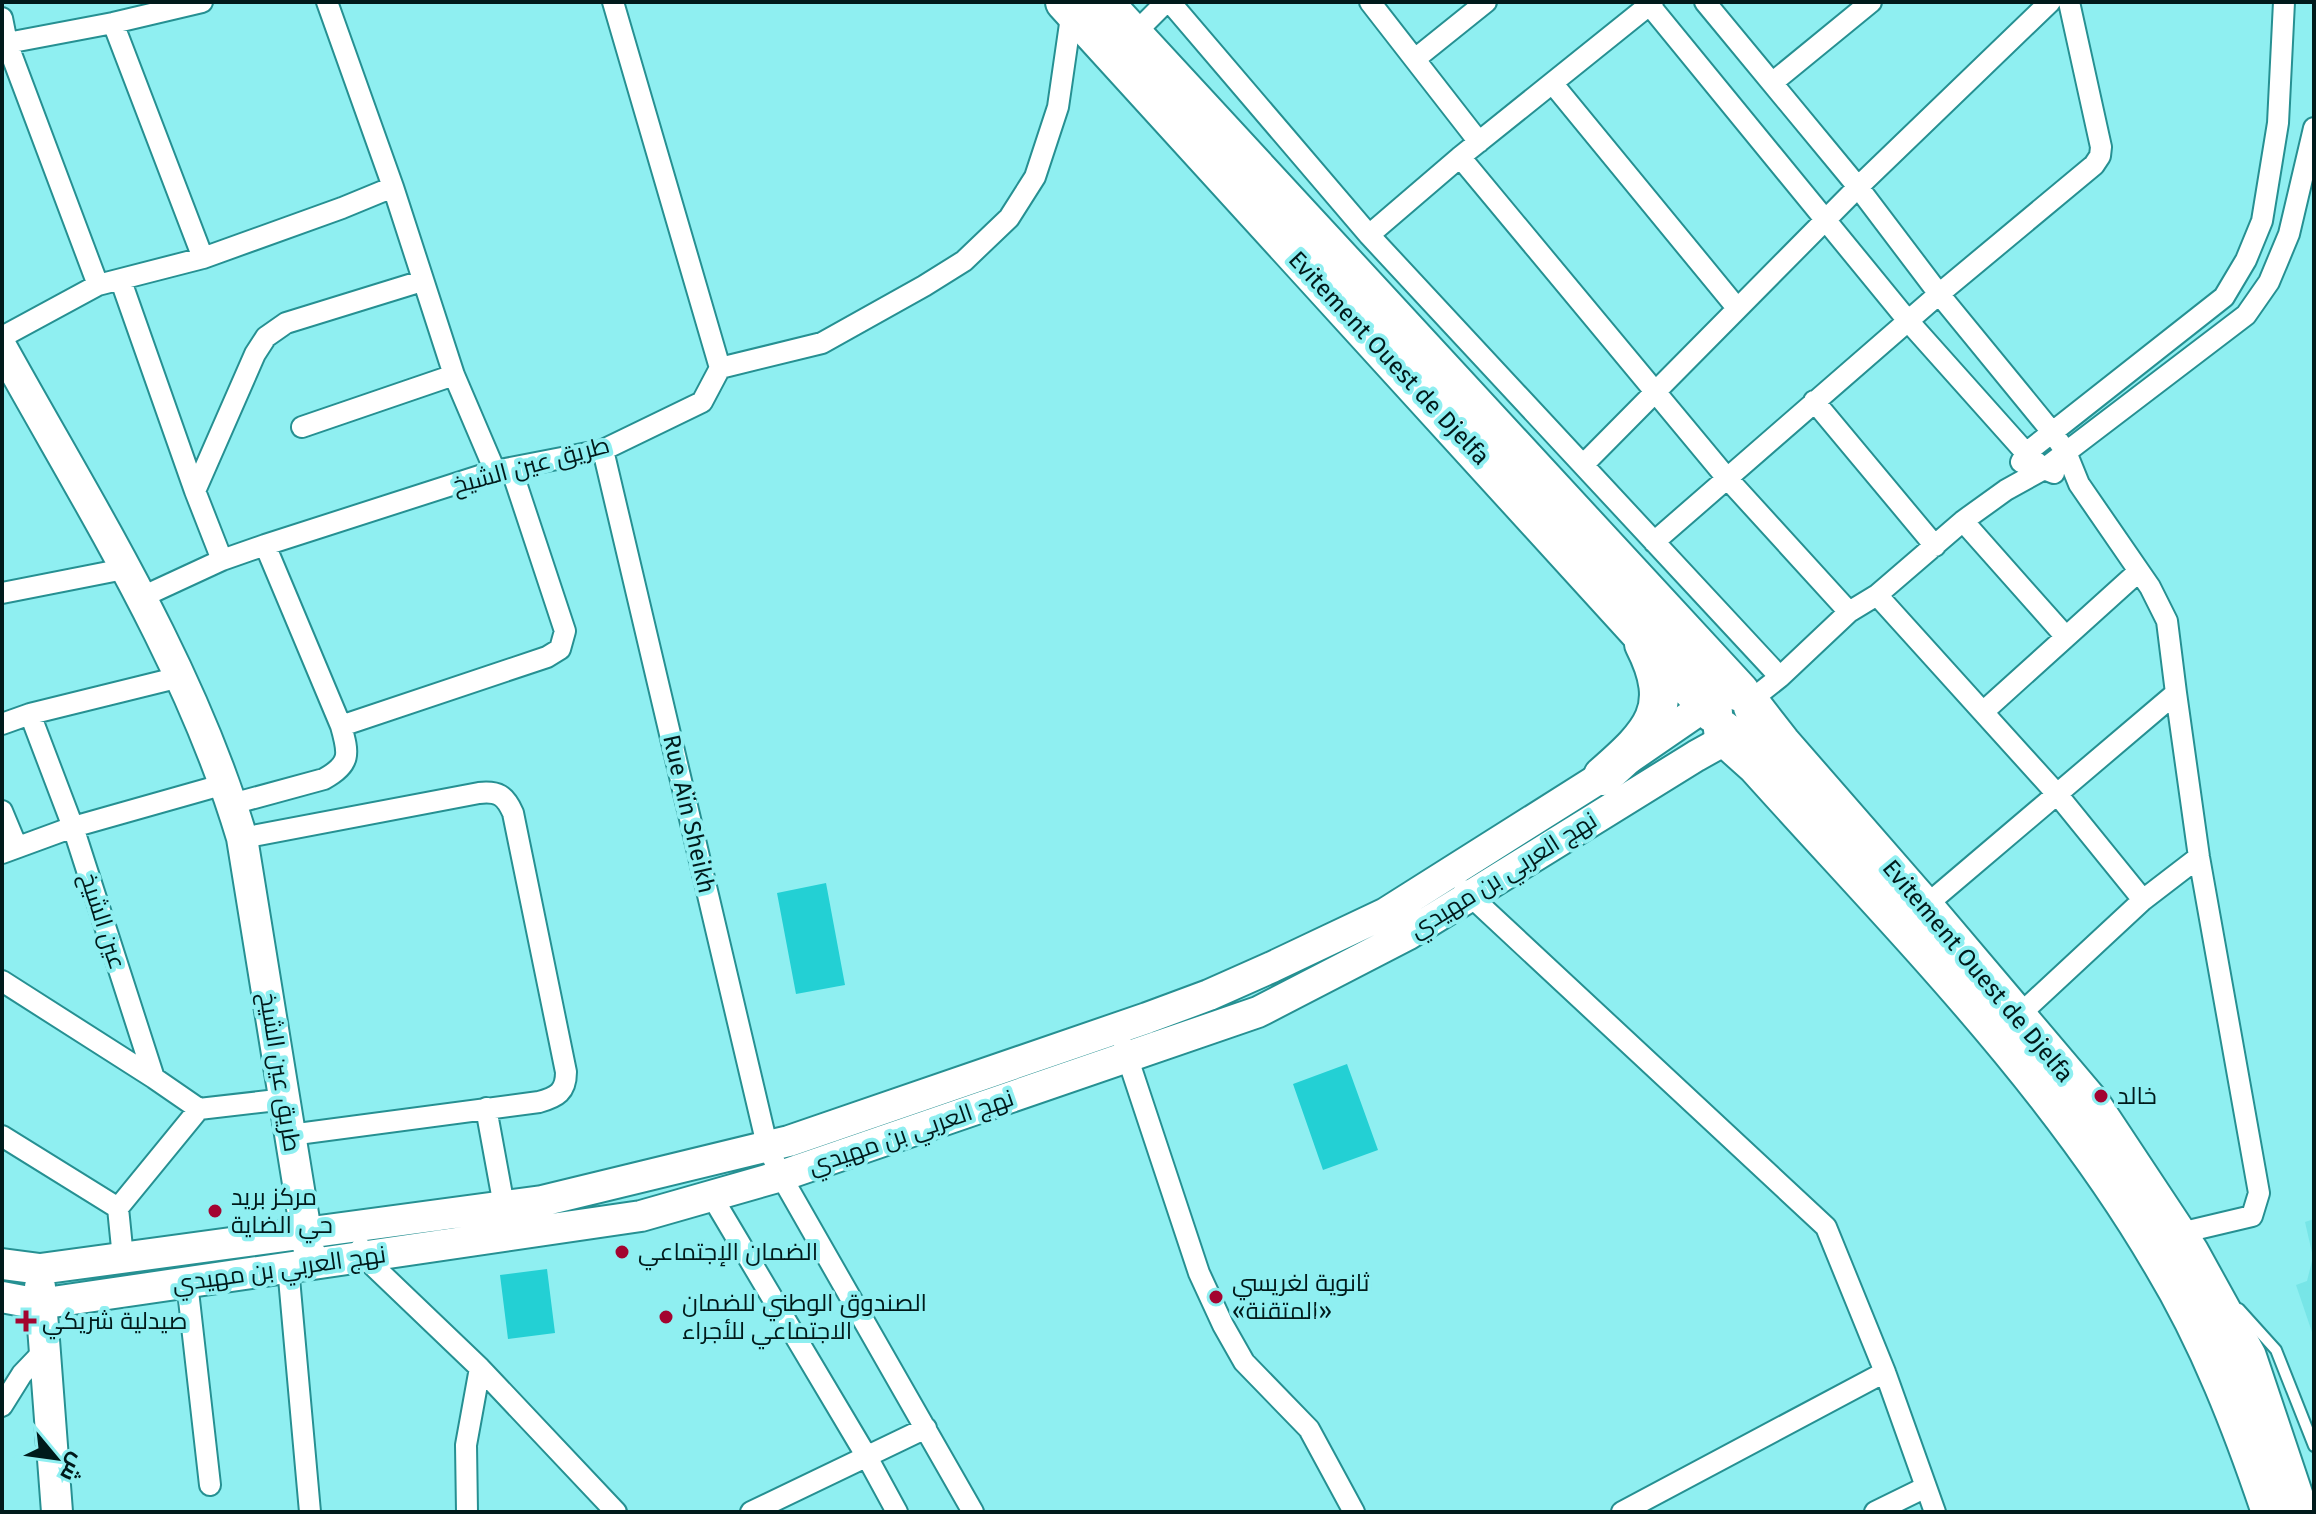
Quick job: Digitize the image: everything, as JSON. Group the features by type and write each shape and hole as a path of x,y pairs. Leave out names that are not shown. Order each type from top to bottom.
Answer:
{"highway":[{"name":"Evitement Ouest de Djelfa","path":"1080,4 1133,35 1731,712 1757,766 2002,1039 2069,1124 2163,1264 2220,1372 2271,1512"},
{"name":"Evitement Ouest de Djelfa","path":"1080,4 1633,624 1731,712 1781,743 2091,1104 2183,1243 2247,1357 2299,1512"},
{"path":"1603,776 1637,747 1657,714 1659,680 1633,624"}],"main road":[{"name":"طريق عين الشيخ","path":"2,348 142,597 180,677 228,794 242,838 286,1099 306,1233 300,1266"},
{"name":"نهج العربي بن مهيدي","path":"2,1264 40,1269 542,1201 789,1141 1118,1028 1209,995 1272,967 1386,913 1603,776 1731,712"},
{"name":"نهج العربي بن مهيدي","path":"2,1297 39,1304 641,1216 781,1176 1081,1075 1258,1012 1407,935 1470,896 1731,712"},
{"path":"1073,1043 1081,1075"},
{"path":"40,1269 39,1304 57,1512"}],"street":[{"path":"5,44 202,2"},
{"path":"327,2 393,187 454,375 503,470 565,631 560,649 547,657 341,726"},
{"path":"613,2 720,368 822,343 964,261 1009,218 1035,177 1058,107 1080,4"},
{"path":"1133,35 1168,2 1369,235 1780,677"},
{"path":"1370,2 1479,142"},
{"path":"1415,59 1486,2"},
{"path":"1705,2 1858,187 1939,294 2052,432 2066,452 2079,484 2150,587 2167,621 2199,857 2259,1193 2252,1216 2183,1243"},
{"path":"1772,83 1871,2"},
{"path":"1583,465 1858,187 2050,2"},
{"path":"1654,542 1814,401 2094,165 2101,147 2069,2"},
{"path":"2006,490 2026,453 2224,297 2246,260 2262,221 2278,123 2284,2"},
{"path":"1369,235 1650,3 1909,322 2026,453 2044,469 2079,484"},
{"path":"2,18 5,44 98,285"},
{"path":"113,23 203,258"},
{"path":"1553,84 1737,308"},
{"path":"1731,712 1780,677 1849,612 1877,595 1963,521 2006,490 2044,469 2246,315 2269,282 2289,234 2314,128"},
{"path":"1460,157 1726,477 1849,612"},
{"path":"2,337 98,285 203,258 393,187"},
{"path":"121,281 222,560"},
{"path":"195,491 255,354 266,337 286,323 422,281"},
{"name":"طريق عين الشيخ","path":"142,597 222,560 265,545 503,470 603,450 702,402 720,368"},
{"path":"302,427 454,375"},
{"path":"1814,401 1935,546"},
{"name":"Rue Aïn Sheikh","path":"603,450 767,1145 781,1176 973,1512"},
{"path":"1963,521 2066,637"},
{"path":"2,811 10,850 73,827 228,794 324,779 336,772 345,762 348,750 341,726 265,545"},
{"path":"2,593 124,569"},
{"path":"1983,712 2138,572"},
{"path":"1877,595 2057,794 2143,900"},
{"path":"2,724 30,714 180,677"},
{"path":"1924,907 2176,693"},
{"name":"عين الشيخ","path":"30,714 73,827 154,1078"},
{"path":"242,838 479,793 499,793 507,799 513,813 566,1083 556,1097 290,1135"},
{"path":"2017,1017 2143,900 2199,857"},
{"path":"1448,874 1826,1227 1885,1372 1935,1512"},
{"path":"2,981 199,1109 286,1099"},
{"path":"1118,1028 1199,1273 1223,1325 1244,1362 1309,1429 1354,1512"},
{"path":"486,1108 504,1206"},
{"path":"123,1258 118,1208 199,1109"},
{"path":"2,1136 118,1208"},
{"path":"711,1195 897,1512"},
{"path":"355,1228 364,1257 480,1368 616,1512"},
{"path":"300,1266 310,1512"},
{"path":"187,1282 210,1485"},
{"path":"2,1406 22,1374 44,1351"},
{"path":"467,1512 466,1445 480,1368"},
{"path":"1622,1512 1885,1372"},
{"path":"751,1512 926,1428"},
{"path":"1875,1512 1926,1487"}],"lane":[{"path":"2183,1243 2276,1350 2314,1446"}],"shaded area":[{"path":"2314,1219 2314,1338 2296,1285 2307,1281 2313,1257 2305,1222"}],"building":[{"path":"826,883 845,985 796,994 777,893"},
{"path":"1347,1064 1378,1150 1323,1170 1293,1084"},
{"path":"547,1269 555,1333 508,1339 500,1275"}],"place":[{"name":"خالد","path":"2101,1096"},
{"name":"مركز بريد حي الضاية","path":"215,1211"},
{"name":"الضمان الإجتماعي","path":"622,1252"},
{"name":"ثانوية لغريسي «المتقنة»","path":"1216,1297"},
{"name":"الصندوق الوطني للضمان الاجتماعي للأجراء","path":"666,1317"},
{"name":"صيدلية شريكي","path":"26,1321"}]}
